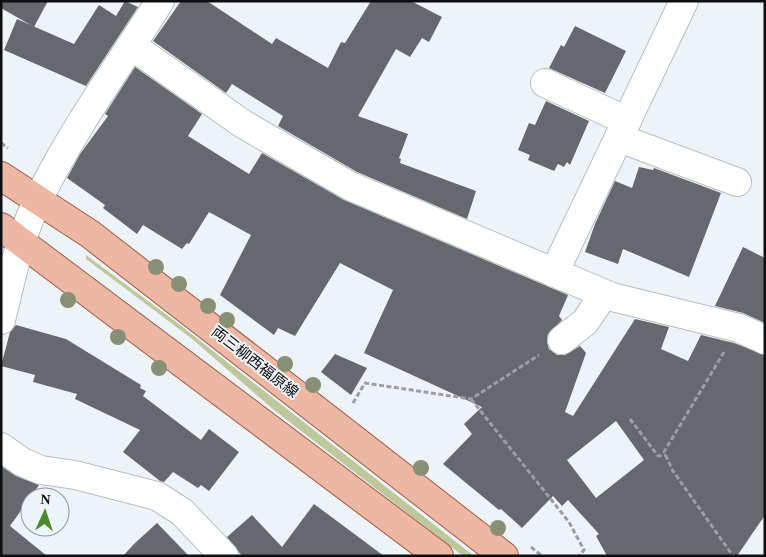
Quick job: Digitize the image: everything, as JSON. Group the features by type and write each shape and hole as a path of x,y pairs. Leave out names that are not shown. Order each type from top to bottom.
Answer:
{"main road":[{"name":"両三柳西福原線","path":"1,176 90,234 504,556"},
{"path":"11,235 439,556"}],"street":[{"path":"554,274 684,1"},
{"path":"1,320 11,235 37,201 64,153 132,46 156,3"},
{"path":"132,46 243,124 350,186 604,294 738,328 765,340"},
{"path":"545,83 623,129 737,182"},
{"path":"562,340 585,322 604,294"},
{"path":"1,447 22,462 41,470 75,475 157,496 182,512 224,556"}],"path":[{"path":"733,556 673,471 664,452 738,328"},
{"path":"350,408 365,383 471,399 562,340"},
{"path":"471,399 569,522 584,550 579,556"},
{"path":"630,419 658,456 666,455"}],"green space":[{"path":"86,255 175,321 474,556 463,556 274,410 191,338 86,259"}],"building":[{"path":"1,1 48,1 34,27 1,8"},
{"path":"125,1 138,7 86,86 4,50 17,19 74,44 99,5 116,16"},
{"path":"181,1 207,1 272,44 276,38 328,68 341,42 345,43 371,1 411,1 442,17 429,42 422,38 410,57 396,49 358,116 408,134 399,158 401,159 400,163 476,191 467,219 357,172 278,126 283,116 232,84 226,93 153,41"},
{"path":"575,26 626,51 605,93 549,68 561,45 564,47"},
{"path":"135,67 202,114 188,136 249,174 262,153 344,200 568,295 559,316 562,320 548,334 547,342 549,349 557,355 565,355 580,346 586,353 565,412 573,416 635,319 669,327 661,349 688,361 701,335 734,343 765,355 765,515 737,556 607,556 596,536 599,534 568,500 562,506 553,496 522,528 501,509 499,510 443,464 472,434 464,424 482,407 364,353 393,290 340,263 295,336 278,328 274,335 220,295 251,235 209,212 189,244 187,243 182,249 143,225 137,234 103,208 105,205 67,178 80,154 108,116 105,114","holes":["616,421 644,460 596,498 567,460"]},
{"path":"546,101 589,121 570,165 567,162 564,167 558,164 554,171 528,160 530,155 518,150 529,123 535,125"},
{"path":"639,167 653,170 654,168 721,193 689,277 623,249 618,264 585,252 595,224 615,181 632,188"},
{"path":"743,247 765,258 765,323 743,313 715,306"},
{"path":"16,325 66,339 141,385 140,388 146,391 143,396 201,440 209,429 239,452 209,491 201,485 198,488 173,472 164,482 160,481 123,452 140,430 75,399 77,394 33,382 35,375 1,366 10,332"},
{"path":"335,354 367,368 351,395 321,372"},
{"path":"1,466 16,476 39,485 38,487 20,487 20,512 10,526 20,534 20,537 24,537 47,556 1,556"},
{"path":"314,504 384,556 242,556 227,537 252,515 282,547"},
{"path":"157,523 189,556 123,556 134,544"}]}
